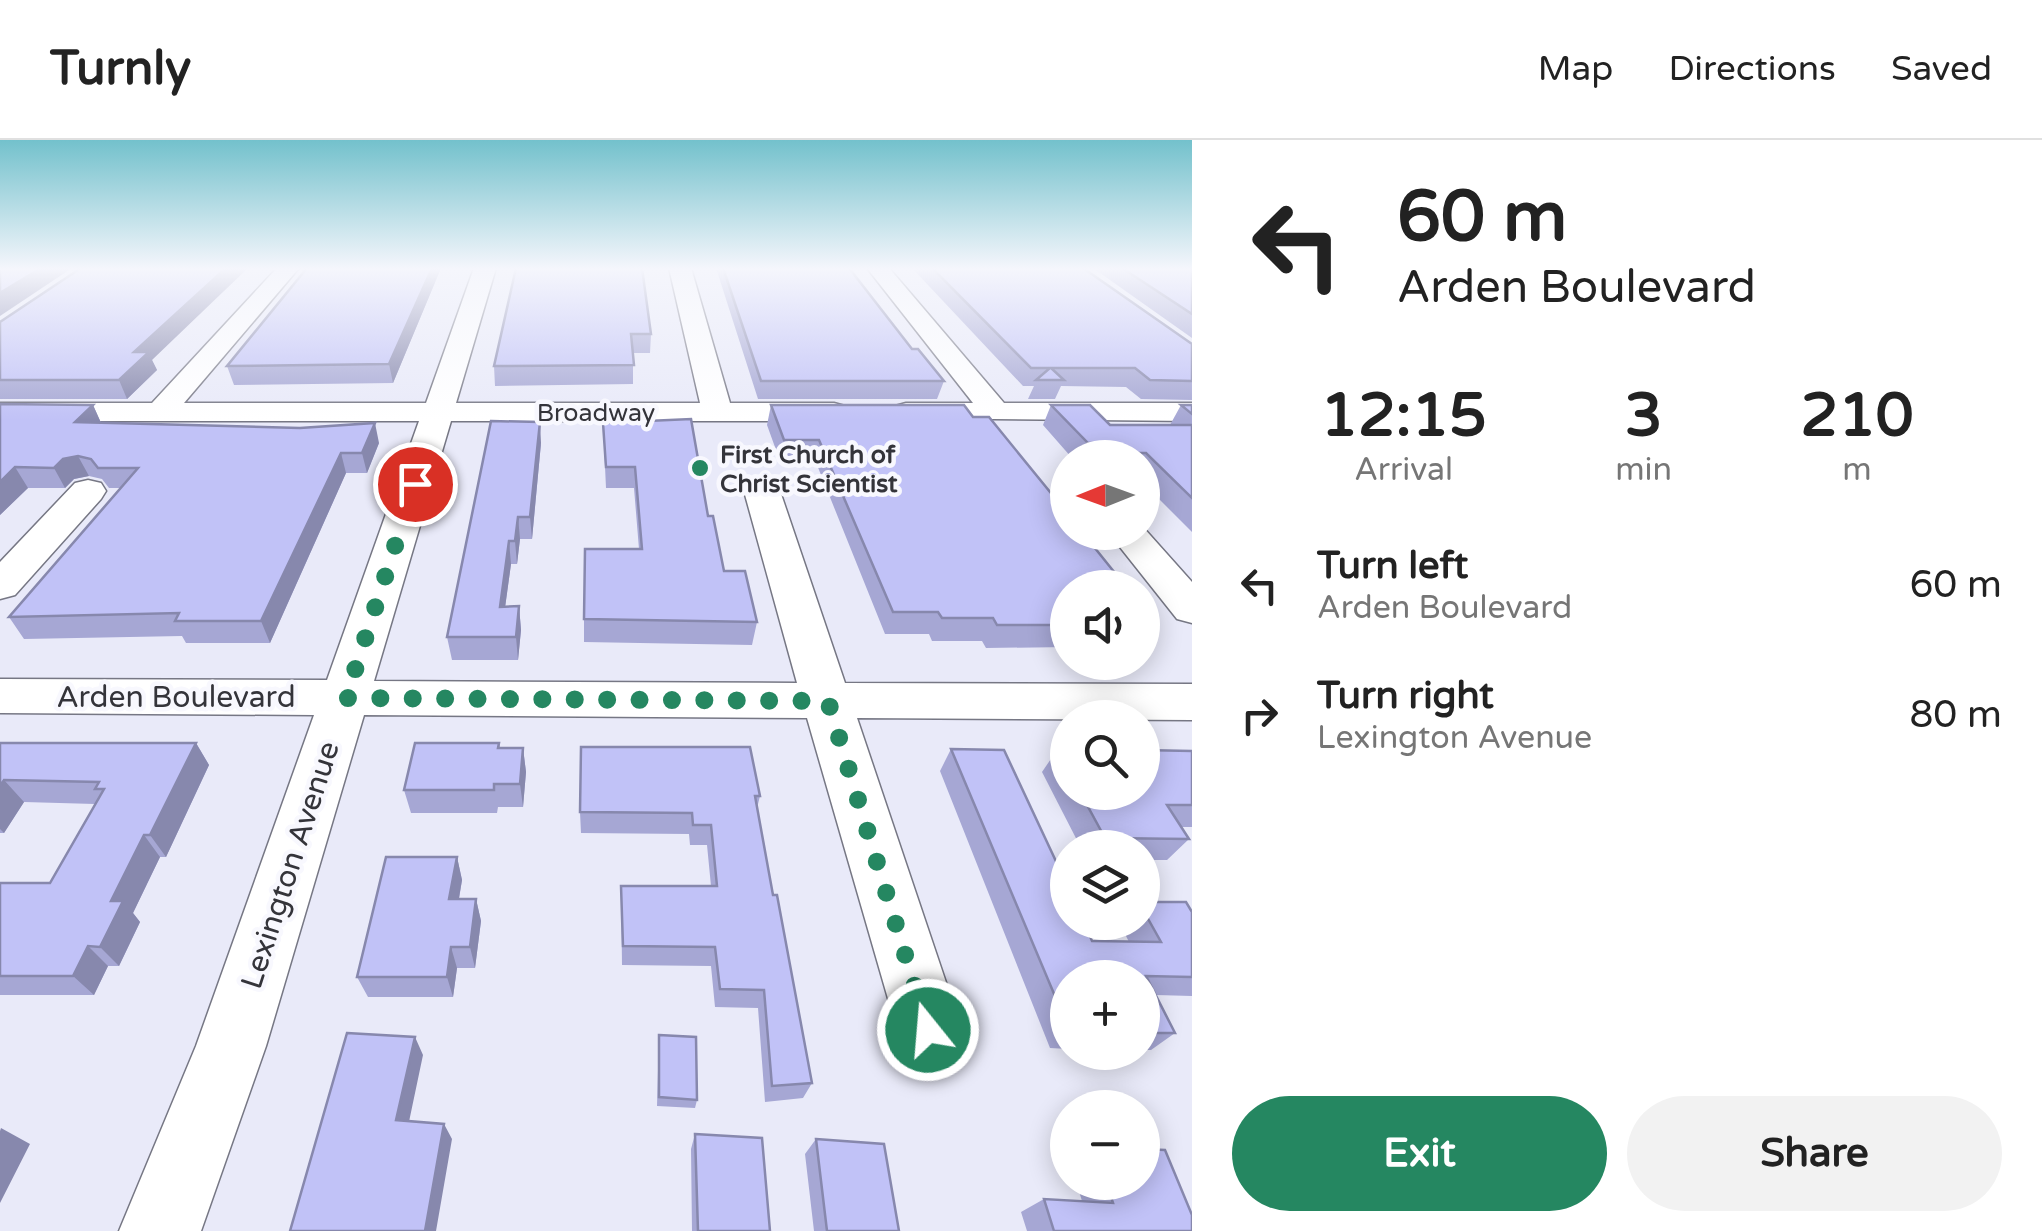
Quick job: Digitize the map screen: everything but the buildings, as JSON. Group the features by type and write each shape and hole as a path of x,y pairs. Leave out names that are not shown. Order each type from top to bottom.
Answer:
{"street":[{"path":"160,412 243,319"},
{"name":"Lexington Avenue","path":"160,1231 231,1046 468,319"},
{"path":"693,319 717,412"},
{"path":"920,319 996,412"},
{"name":"Broadway","path":"0,412 1192,412"},
{"path":"0,586 88,490"},
{"path":"762,491 928,1030"},
{"path":"1142,550 1192,608"},
{"name":"Arden Boulevard","path":"0,696 1192,702"}],"place":[{"name":"First Church of Christ Scientist","path":"700,468"}],"route":[{"path":"415,484 346,698 828,701 928,1030"}]}
